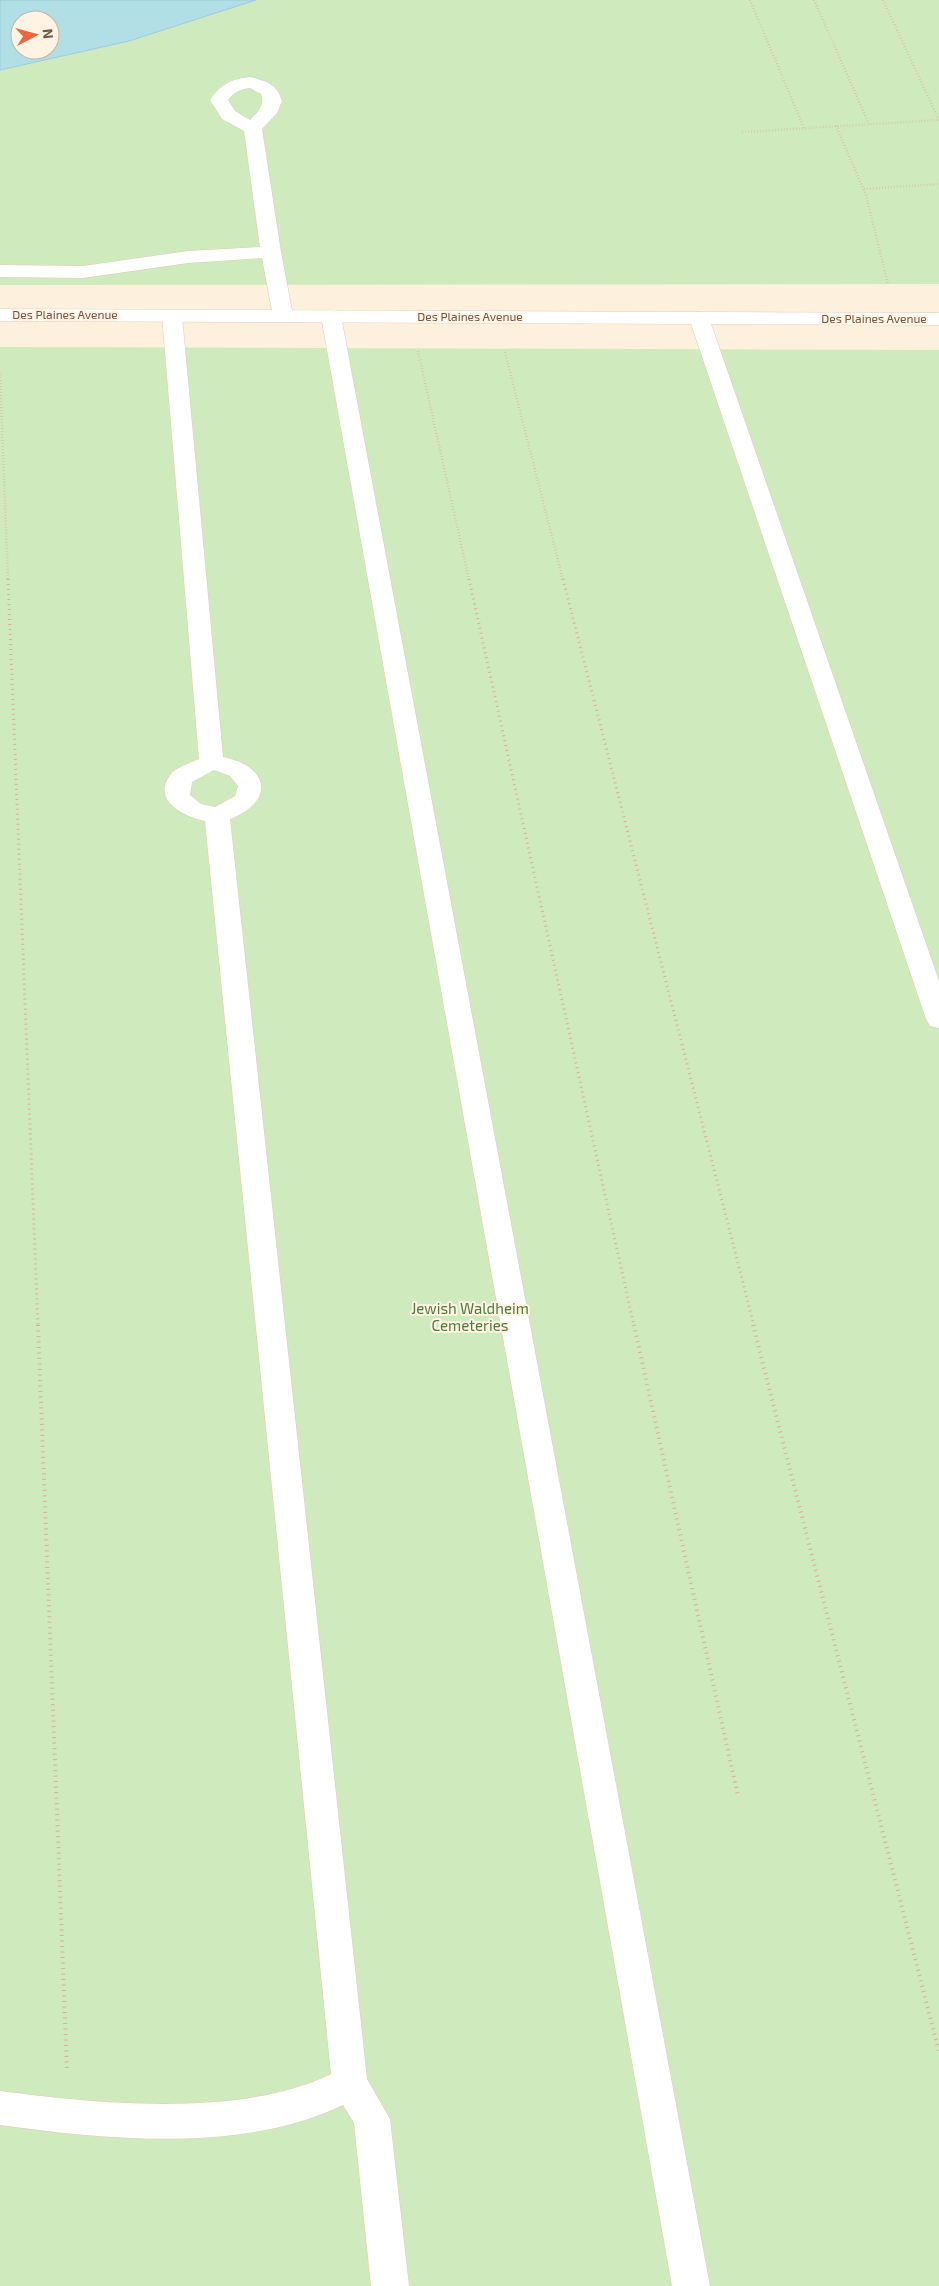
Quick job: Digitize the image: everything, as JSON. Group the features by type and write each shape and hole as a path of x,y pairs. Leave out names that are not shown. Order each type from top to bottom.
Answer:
{"main road":[{"path":"253,128 271,252 283,316"},
{"path":"0,272 83,272 180,258 271,252"},
{"name":"Des Plaines Avenue","path":"0,315 939,319"},
{"path":"172,316 211,762"},
{"path":"331,316 691,2286"},
{"path":"699,318 939,1019"},
{"path":"211,762 234,767 243,773 250,782 247,800 230,811 217,815 193,811 180,800 178,792 181,778 211,762"},
{"path":"217,815 350,2083 372,2119 390,2286"},
{"path":"0,2108 69,2116 193,2121 251,2115 290,2108 320,2098 350,2083"}],"path":[{"path":"750,0 804,128"},
{"path":"814,0 869,124"},
{"path":"742,132 939,120 883,0"},
{"path":"836,126 864,189 896,319"},
{"path":"864,189 939,184"},
{"path":"418,349 738,1796"},
{"path":"504,349 939,2052"},
{"path":"0,374 69,2116"}],"green space":[{"path":"256,0 939,0 939,284 0,285 0,70 44,60 60,60 60,57 129,41"},
{"name":"Jewish Waldheim Cemeteries","path":"0,347 939,350 939,2286 0,2286"}],"water":[{"path":"0,0 256,0 129,41 60,57 60,10 10,10 10,60 44,60 0,70"}]}
